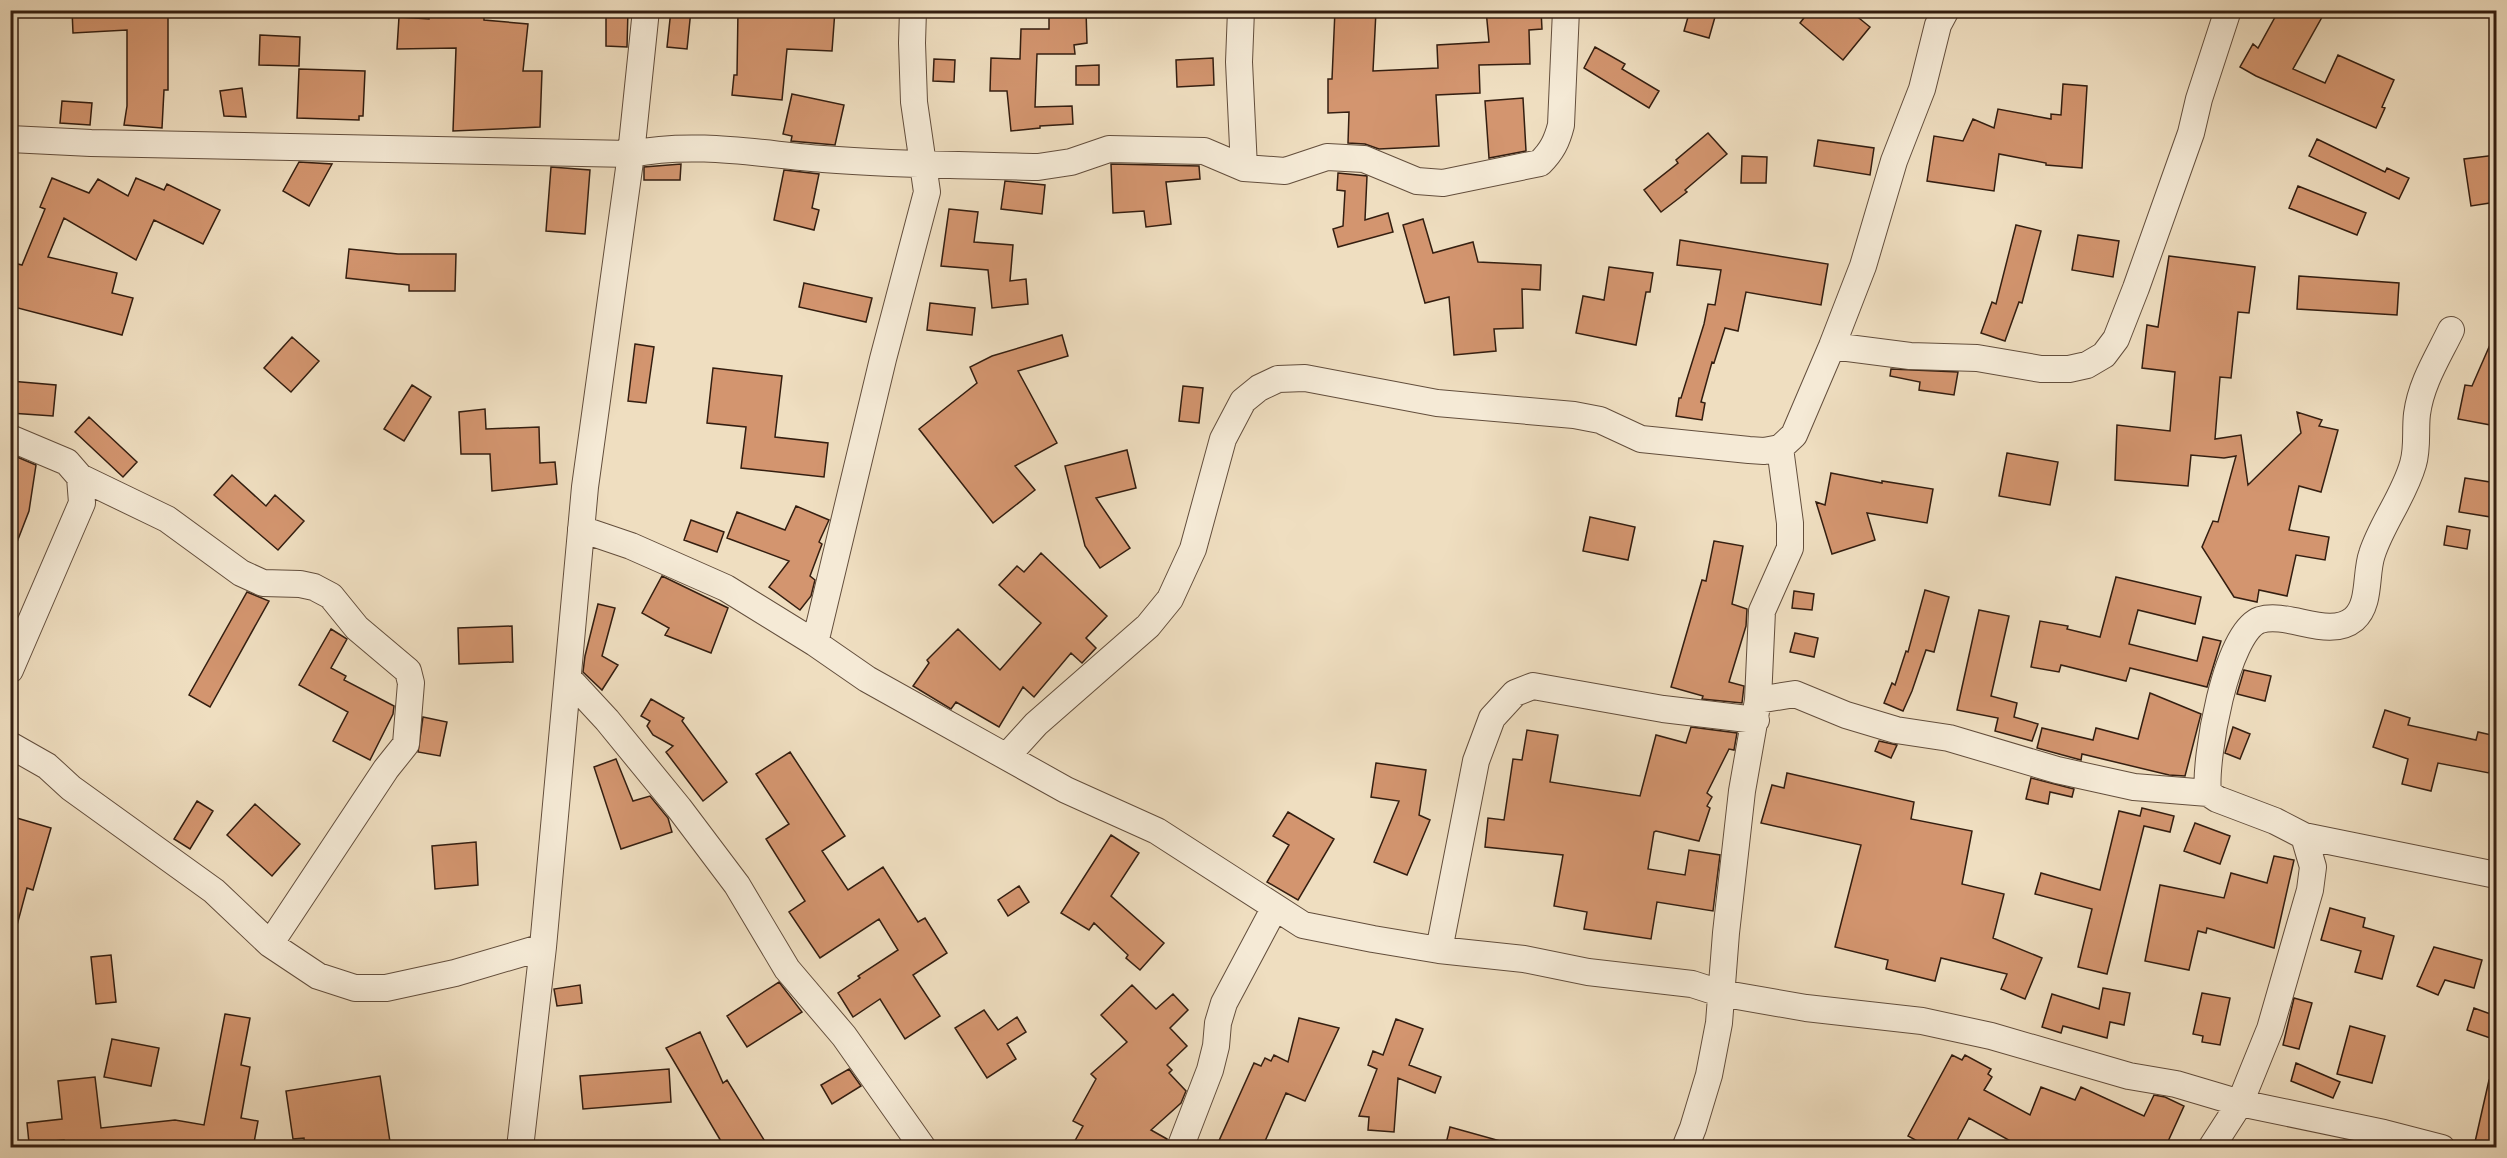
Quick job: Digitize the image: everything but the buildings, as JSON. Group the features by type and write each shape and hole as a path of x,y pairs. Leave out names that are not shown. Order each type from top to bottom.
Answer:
{"street":[{"path":"520,1148 543,948 585,487 632,154 646,10"},
{"path":"815,643 834,574 883,359 927,192 914,102 913,10"},
{"path":"1241,10 1239,62 1244,168"},
{"path":"10,140 632,154 657,148 688,147 825,159 1038,167 1071,162 1109,148 1204,151 1244,168 1285,171 1327,157 1364,159 1417,181 1443,183 1540,163 1551,152 1558,140 1561,124 1566,10"},
{"path":"1007,756 1036,724 1148,626 1170,599 1193,549 1223,439 1231,422 1243,401 1258,388 1278,379 1305,378 1437,403 1574,415 1600,420 1641,439 1764,451 1780,448 1794,435 1863,266 1894,161 1922,89 1938,25 1946,10"},
{"path":"1832,346 1910,356 1977,358 2041,369 2069,369 2087,365 2104,355 2116,339 2136,288 2191,134 2199,99 2228,10"},
{"path":"2208,793 2207,780 2212,730 2235,652 2248,628 2260,620 2277,618 2315,626 2336,626 2354,619 2365,600 2368,564 2375,543 2397,504 2414,462 2417,412 2426,380 2451,330"},
{"path":"10,438 67,462 80,477 167,519 241,573 263,583 314,587 331,596 357,628 408,671 411,682 406,744 386,769 270,944"},
{"path":"1685,1148 1709,1075 1719,1023 1720,993 1742,790 1757,710 1762,611 1790,548 1790,523 1780,448"},
{"path":"10,670 82,503 80,477"},
{"path":"581,529 631,546 726,588 815,643 867,679 1066,790 1157,831 1303,925 1325,931 1438,950 1524,959 1588,972 1692,984 1720,993 1806,1008 1922,1021 2002,1039 2129,1076 2176,1084 2240,1103 2384,1133 2442,1148"},
{"path":"568,678 607,720 731,876 787,969 844,1036 923,1148"},
{"path":"1438,950 1476,761 1492,718 1515,693 1533,686 1663,708 1757,710 1795,694 1845,715 1896,730 1949,738 2057,770 2134,787 2208,793 2217,799 2276,821 2304,836 2496,874"},
{"path":"10,746 47,766 71,788 214,891 270,944 318,976 355,988 386,988 543,948"},
{"path":"2211,1148 2240,1103 2270,1029 2310,890 2313,867 2304,836"},
{"path":"1180,1148 1210,1070 1224,1003 1275,907"}]}
